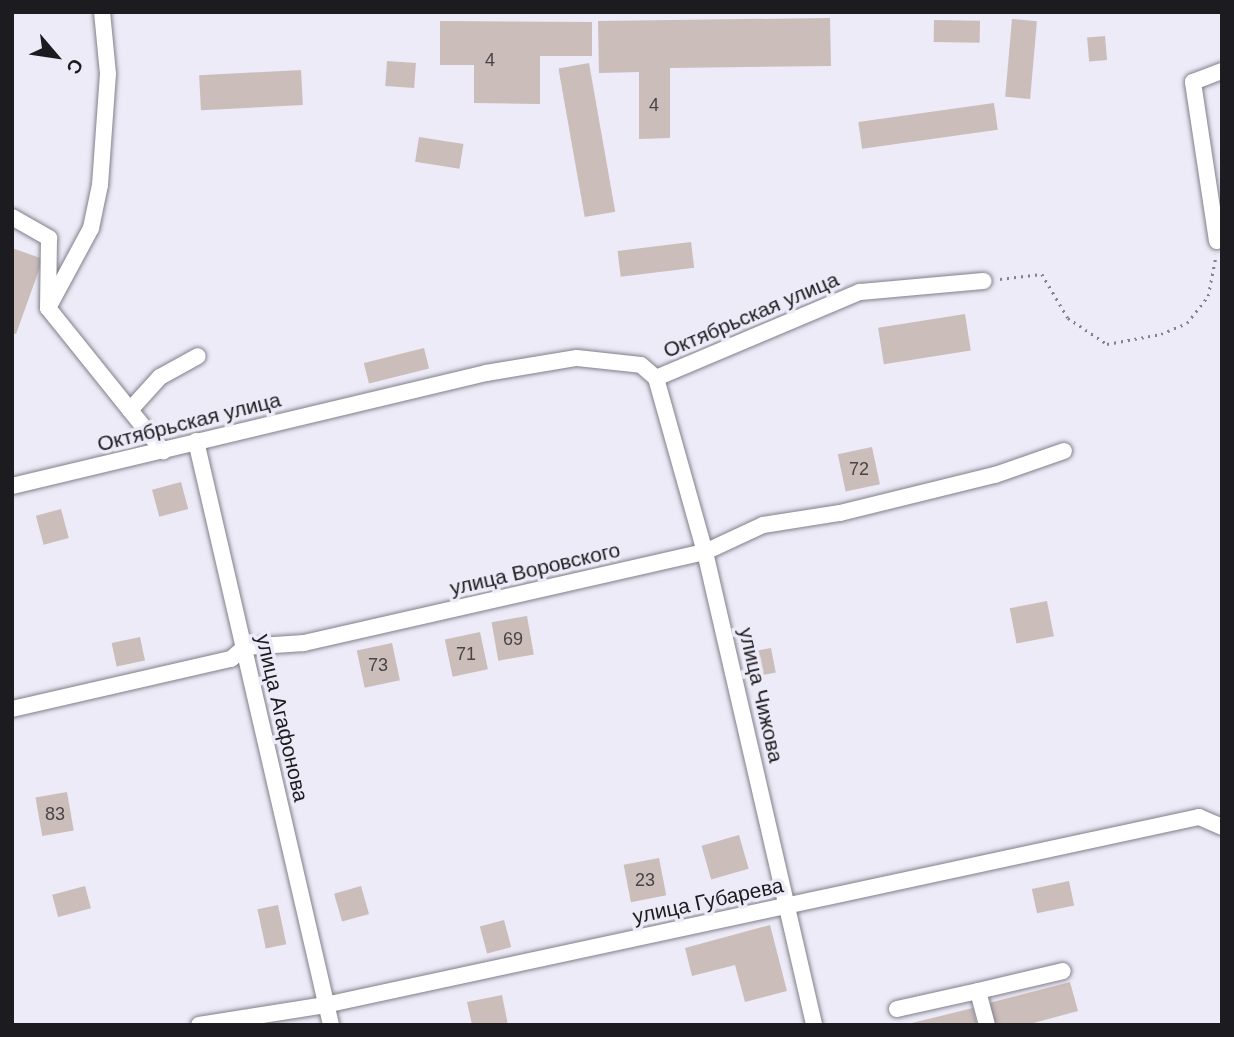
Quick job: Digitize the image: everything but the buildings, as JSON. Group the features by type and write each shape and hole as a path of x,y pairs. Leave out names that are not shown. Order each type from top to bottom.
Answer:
{"street":[{"path":"48,308 90,228 100,185 108,74 102,12"},
{"path":"1217,241 1193,82 1222,71"},
{"path":"12,217 49,238 48,308 163,451"},
{"name":"Октябрьская улица","path":"12,486 486,373 577,358 641,365 656,378 860,292 984,281"},
{"path":"130,410 160,377 198,356"},
{"name":"улица Чижова","path":"656,378 705,552 789,905 814,1025"},
{"name":"улица Агафонова","path":"196,441 331,1025"},
{"name":"улица Воровского","path":"12,709 232,659 245,647 304,643 705,552 763,525 840,513 995,475 1064,451"},
{"name":"улица Губарева","path":"200,1025 325,1005 1199,817 1222,827"},
{"path":"897,1009 1063,971"},
{"path":"978,991 986,1025"}],"path":[{"path":"984,281 1042,274 1081,331 1107,344 1124,342 1161,334 1199,312 1214,276 1217,241"},
{"path":"1222,424 1222,434"}]}
